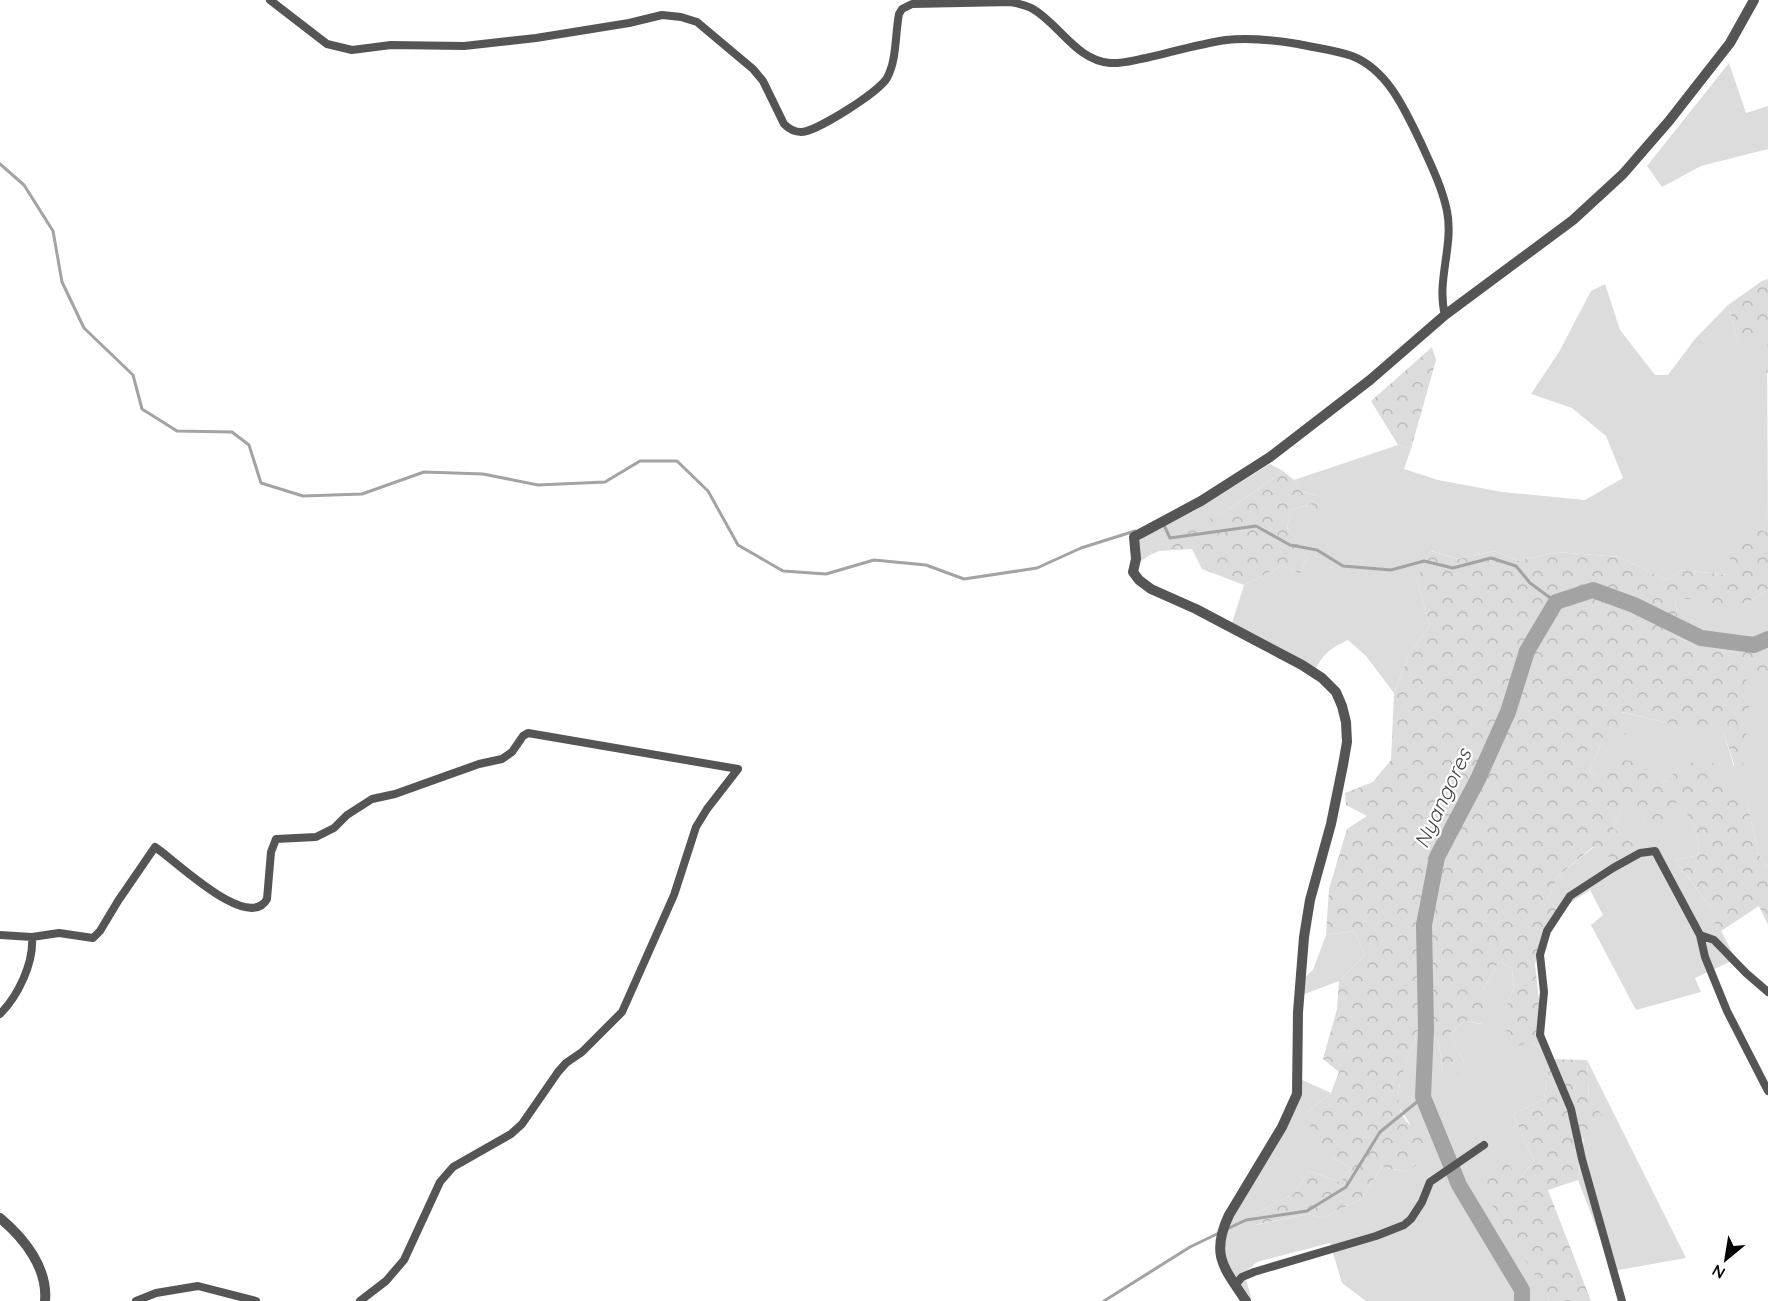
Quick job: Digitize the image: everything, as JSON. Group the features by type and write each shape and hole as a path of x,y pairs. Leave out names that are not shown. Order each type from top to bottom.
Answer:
{"street":[{"path":"270,0 327,44 352,50 391,45 464,46 536,38 629,23 662,15 681,17 697,22 753,69 763,81 784,124 790,130 801,132 814,128 854,105 883,83 892,60 896,29 902,9 912,4 959,1 1011,3 1032,8 1086,55 1110,63 1130,61 1226,40 1269,39 1333,50 1354,57 1370,67 1396,95 1438,181 1447,211 1449,231 1442,295 1445,315"},
{"path":"1246,1301 1221,1261 1220,1245 1223,1227 1282,1127 1297,1094 1298,1012 1304,937 1310,900 1331,824 1343,765 1347,742 1346,722 1336,692 1322,678 1196,609 1151,589 1139,580 1133,572 1136,559 1134,537 1201,501 1270,456 1370,380 1445,315 1573,220 1623,174 1669,122 1712,69 1730,43 1754,0"},
{"path":"0,935 32,937 59,933 93,938 155,848 214,893 248,908 257,908 267,899 271,852 276,838 316,837 334,828 346,815 372,799 395,794 479,764 502,759 512,752 523,736 528,733 738,769 707,808 696,827 674,895 622,1012 582,1052 566,1063 522,1124 511,1134 453,1167 447,1173 440,1182 404,1260 386,1281 360,1301"},
{"path":"1622,1301 1582,1159 1571,1109 1540,1035 1544,992 1540,955 1547,931 1570,896 1640,853 1655,850 1700,935 1705,957 1727,1011 1768,1091"},
{"path":"1700,935 1714,940 1768,992"},
{"path":"0,1014 18,991 33,947 32,937"},
{"path":"1235,1285 1242,1277 1254,1272 1376,1236 1404,1225 1412,1219 1430,1182 1484,1145"},
{"path":"0,1218 27,1246 41,1272 45,1301"},
{"path":"136,1301 156,1293 198,1286 256,1301"}],"green space":[{"path":"1729,63 1746,113 1768,106 1768,149 1701,166 1662,187 1647,166"},
{"path":"1768,279 1768,373 1766,372 1767,341 1738,341 1728,305"},
{"path":"1605,284 1620,330 1655,375 1668,375 1695,339 1728,305 1738,341 1767,341 1768,533 1758,529 1729,575 1682,570 1667,580 1620,557 1556,552 1518,561 1495,551 1458,559 1431,551 1417,580 1430,625 1409,655 1394,693 1366,656 1348,640 1328,652 1315,670 1232,623 1244,585 1283,565 1300,574 1307,557 1287,527 1291,510 1312,504 1316,496 1301,491 1294,480 1398,445 1411,449 1404,469 1438,480 1502,492 1585,500 1623,478 1606,436 1572,408 1531,394 1559,352 1591,291"},
{"path":"1432,347 1436,360 1411,449 1398,445 1371,401"},
{"path":"1270,464 1283,471 1234,506 1157,546 1159,551 1138,563 1138,542 1147,534 1194,511"},
{"path":"1283,471 1294,480 1301,491 1316,496 1333,514 1323,518 1312,504 1291,510 1287,527 1307,557 1300,574 1283,565 1244,585 1202,569 1192,549 1159,551 1156,546 1234,506"},
{"path":"1758,529 1768,533 1768,589 1742,607 1717,611 1699,599 1675,599 1680,639 1727,652 1768,648 1768,671 1746,679 1751,690 1743,765 1735,767 1720,722 1711,739 1667,723 1622,712 1626,734 1601,744 1589,772 1596,775 1610,759 1643,762 1662,784 1680,767 1707,757 1747,803 1759,855 1768,868 1768,925 1759,906 1721,931 1711,919 1711,908 1675,860 1699,855 1697,831 1679,800 1660,824 1646,820 1625,799 1613,828 1636,847 1616,861 1593,847 1558,876 1548,899 1558,911 1543,936 1535,964 1541,1018 1550,1059 1533,1042 1516,1046 1506,1030 1508,1001 1514,988 1512,969 1499,961 1483,990 1483,1024 1465,1021 1450,1033 1464,1062 1457,1075 1443,1073 1438,1038 1416,1039 1407,1060 1398,1093 1399,1104 1402,1115 1409,1124 1426,1132 1424,1160 1407,1172 1382,1167 1361,1199 1323,1218 1308,1214 1254,1225 1256,1213 1294,1194 1309,1171 1340,1182 1352,1168 1333,1158 1312,1136 1307,1112 1331,1093 1339,1072 1323,1059 1337,1009 1339,981 1365,955 1354,931 1326,935 1329,889 1347,829 1367,816 1346,805 1345,793 1373,782 1391,760 1394,693 1409,655 1430,625 1417,580 1430,551 1458,559 1495,551 1518,561 1556,552 1620,557 1667,580 1682,570 1729,575 1731,546"},
{"path":"1768,589 1768,648 1727,652 1680,639 1675,599 1699,599 1742,607"},
{"path":"1768,671 1768,868 1759,855 1747,803 1680,767 1662,784 1596,775 1589,772 1601,744 1621,712 1667,723 1720,721 1734,767 1746,678"},
{"path":"1625,798 1646,820 1679,799 1697,831 1699,855 1675,860 1711,908 1711,919 1721,931 1736,959 1695,978 1701,992 1636,1010 1591,925 1603,915 1590,890 1558,911 1548,899 1558,876 1594,847 1635,847 1613,828"},
{"path":"1354,931 1365,955 1339,981 1302,995 1303,979 1313,970 1326,935"},
{"path":"1499,961 1512,969 1514,988 1508,1001 1533,1042 1550,1059 1544,1099 1513,1114 1534,1161 1520,1178 1549,1301 1366,1301 1342,1283 1330,1243 1257,1262 1244,1273 1252,1300 1225,1263 1222,1245 1228,1223 1262,1167 1300,1079 1331,1093 1307,1112 1333,1158 1352,1168 1340,1182 1309,1171 1294,1194 1256,1213 1255,1225 1308,1214 1323,1218 1361,1199 1382,1167 1407,1172 1410,1124 1397,1104 1401,1075 1416,1039 1438,1038 1443,1073 1464,1062 1450,1033 1465,1021 1482,1024 1483,990"},
{"path":"1550,1059 1587,1060 1589,1099 1604,1118 1582,1140 1578,1180 1548,1190 1591,1301 1549,1301 1495,1213 1482,1170 1502,1158 1520,1178 1534,1161 1513,1114 1544,1099"},
{"path":"1587,1060 1686,1258 1613,1271 1578,1180 1589,1099"}],"waterway":[{"path":"0,164 24,185 53,231 62,282 84,328 133,375 142,409 177,431 232,432 249,445 261,483 303,496 362,494 424,472 483,474 538,485 605,482 640,461 677,461 708,491 738,545 783,571 826,574 874,560 926,565 964,579 1037,568 1081,548 1135,531"},
{"path":"1163,523 1170,538 1256,526 1290,545 1317,550 1343,566 1391,570 1424,561 1453,568 1491,558 1516,566 1530,583 1556,602"},
{"name":"Nyangores","path":"1522,1301 1522,1290 1459,1185 1423,1097 1426,1029 1424,925 1437,857 1478,779 1508,712 1527,651 1556,602 1593,590 1634,605 1701,638 1754,645 1768,639"},
{"path":"1227,1229 1246,1220 1307,1211 1346,1187 1380,1132 1423,1097"},
{"path":"1104,1301 1190,1247 1219,1233"}]}
